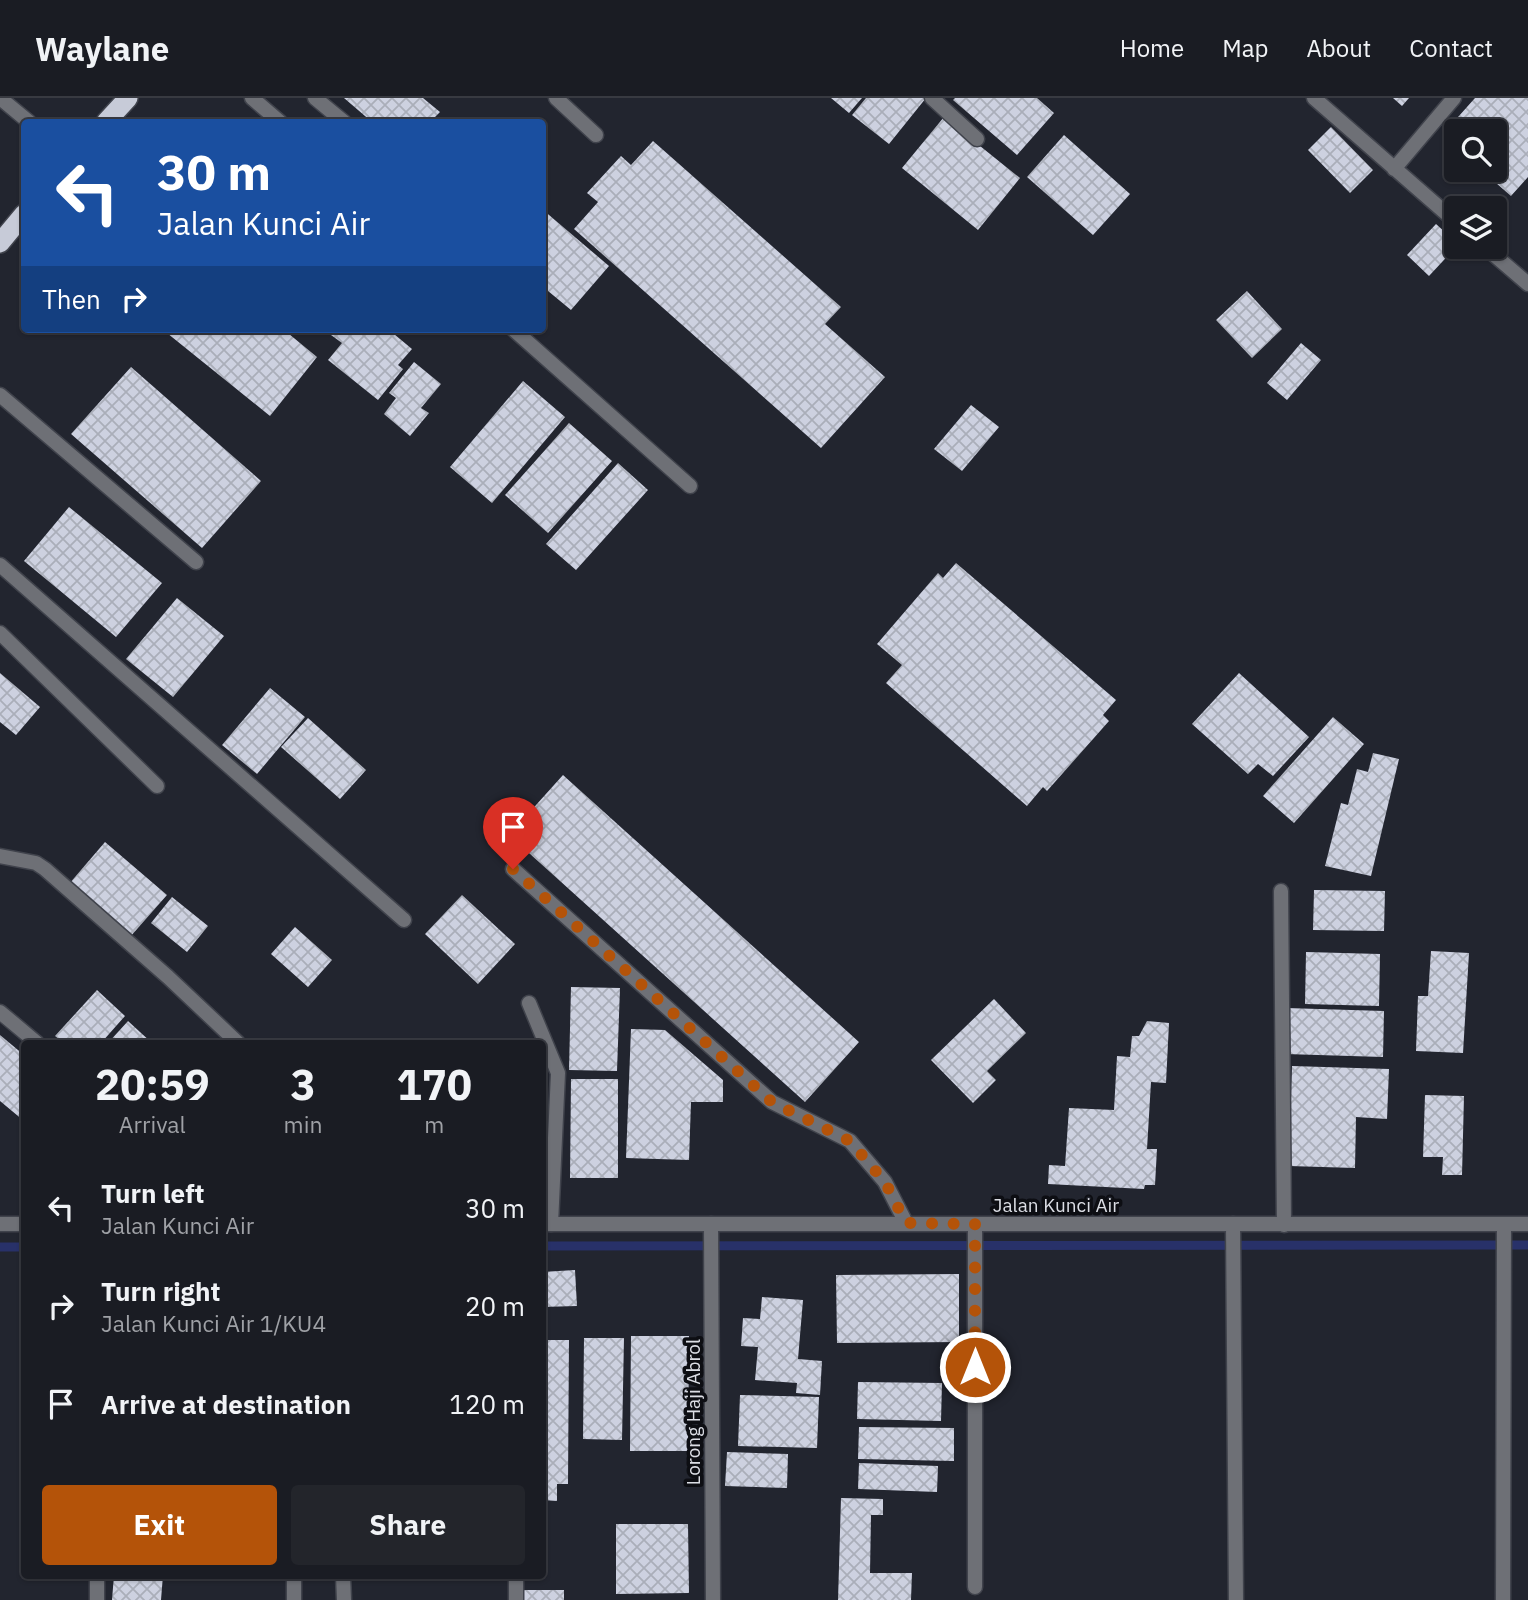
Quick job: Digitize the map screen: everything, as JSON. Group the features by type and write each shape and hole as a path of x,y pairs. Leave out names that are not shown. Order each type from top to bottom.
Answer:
{"highway":[{"path":"109,119 128,98"},
{"path":"0,243 21,218"}],"street":[{"path":"252,98 276,119"},
{"path":"315,98 340,119"},
{"path":"556,98 596,135"},
{"path":"932,98 977,139"},
{"path":"1314,98 1444,212"},
{"path":"1394,169 1454,98"},
{"path":"4,101 25,119"},
{"path":"1499,259 1528,284"},
{"path":"518,333 690,486"},
{"path":"0,395 196,562"},
{"path":"0,565 404,920"},
{"path":"0,633 157,786"},
{"path":"0,856 36,863 45,869 235,1040"},
{"path":"513,869 772,1102 850,1141 885,1182 906,1223"},
{"path":"1281,891 1283,1225"},
{"path":"529,1003 543,1040"},
{"path":"0,1012 33,1040"},
{"path":"546,1047 558,1078 547,1224"},
{"name":"Jalan Kunci Air","path":"547,1224 711,1229 906,1223 975,1229 1233,1229 1283,1225 1504,1228 1528,1224"},
{"path":"0,1224 21,1224"},
{"path":"1503,1600 1504,1228"},
{"name":"Lorong Haji Abrol","path":"711,1229 713,1600"},
{"path":"975,1229 975,1587"},
{"path":"1233,1229 1236,1600"},
{"path":"97,1579 97,1600"},
{"path":"294,1579 294,1600"},
{"path":"344,1579 344,1600"},
{"path":"516,1579 516,1600"}],"building":[{"path":"344,98 423,98 440,112 433,119 368,119"},
{"path":"831,98 862,98 849,113"},
{"path":"866,98 926,98 889,144 852,115"},
{"path":"1037,98 1054,113 1017,155 953,100"},
{"path":"1393,98 1409,98 1402,106"},
{"path":"1475,98 1528,98 1528,177 1511,196 1495,182 1507,182 1507,119 1456,119"},
{"path":"944,117 1020,178 978,230 902,168"},
{"path":"1331,127 1373,170 1350,193 1308,150"},
{"path":"1064,135 1130,194 1093,235 1027,177"},
{"path":"653,141 841,307 825,324 885,377 821,448 574,229 598,202 587,193 621,156 631,165"},
{"path":"546,212 609,266 571,310 546,289"},
{"path":"1436,224 1444,231 1445,259 1429,276 1407,255"},
{"path":"1247,291 1282,329 1252,358 1216,320"},
{"path":"167,333 288,333 317,357 270,416"},
{"path":"393,333 412,349 398,365 403,369 378,400 328,360 342,343 331,335"},
{"path":"1301,343 1321,360 1287,400 1267,383"},
{"path":"414,362 441,384 421,408 429,413 410,436 384,414 396,398 389,393"},
{"path":"131,367 261,481 202,548 71,434"},
{"path":"523,381 565,417 492,503 450,467"},
{"path":"971,405 999,427 962,471 934,449"},
{"path":"569,423 612,461 548,533 505,495"},
{"path":"618,463 648,490 576,570 546,544"},
{"path":"69,507 162,583 116,637 24,561"},
{"path":"956,563 1116,700 1103,715 1109,721 1047,791 1043,787 1027,806 886,683 902,665 877,644 938,573 943,578"},
{"path":"177,598 224,636 173,697 126,659"},
{"path":"0,673 40,707 16,735 0,722"},
{"path":"1239,673 1309,737 1273,776 1258,764 1248,774 1192,724"},
{"path":"270,688 305,717 257,774 222,745"},
{"path":"1333,717 1364,744 1294,823 1263,796"},
{"path":"308,718 366,770 340,799 281,747"},
{"path":"1373,753 1399,759 1371,876 1325,866 1341,803 1348,805 1357,769 1368,772"},
{"path":"563,775 859,1042 805,1102 509,835"},
{"path":"105,842 167,895 130,937 69,884"},
{"path":"1314,890 1385,891 1384,931 1313,930"},
{"path":"462,895 515,944 478,984 425,934"},
{"path":"172,897 208,926 187,952 151,923"},
{"path":"295,927 332,960 308,987 271,954"},
{"path":"1431,951 1469,953 1463,1053 1416,1051 1418,996 1428,996"},
{"path":"1306,952 1380,954 1379,1006 1305,1004"},
{"path":"571,987 620,988 617,1071 569,1070"},
{"path":"97,990 125,1016 104,1040 60,1040 55,1036"},
{"path":"994,999 1026,1033 987,1071 996,1080 973,1103 931,1060"},
{"path":"1286,1008 1384,1011 1383,1057 1285,1054"},
{"path":"128,1021 149,1040 111,1040"},
{"path":"1147,1021 1169,1023 1166,1083 1151,1082 1147,1149 1157,1149 1155,1185 1145,1185 1144,1189 1048,1184 1049,1165 1065,1166 1069,1108 1114,1110 1117,1056 1130,1057 1132,1036 1139,1036"},
{"path":"631,1029 665,1030 723,1080 723,1102 691,1102 689,1160 626,1158"},
{"path":"0,1035 21,1052 21,1118 0,1101"},
{"path":"1292,1066 1389,1069 1387,1119 1356,1117 1355,1168 1289,1166"},
{"path":"571,1079 618,1079 618,1178 570,1178"},
{"path":"1425,1095 1464,1096 1462,1175 1442,1175 1443,1157 1423,1157"},
{"path":"575,1270 577,1306 546,1307 546,1272"},
{"path":"959,1274 959,1342 837,1343 836,1275"},
{"path":"762,1297 803,1300 798,1359 822,1361 820,1395 796,1393 797,1383 755,1380 758,1347 741,1346 743,1318 760,1319"},
{"path":"631,1336 689,1336 688,1451 630,1451"},
{"path":"584,1338 624,1338 622,1440 583,1439"},
{"path":"546,1340 569,1340 568,1484 557,1484 557,1501 546,1500"},
{"path":"858,1382 942,1383 941,1421 857,1419"},
{"path":"740,1395 819,1397 817,1448 738,1446"},
{"path":"859,1427 954,1428 954,1461 858,1459"},
{"path":"727,1452 788,1454 787,1488 725,1486"},
{"path":"859,1463 938,1466 937,1492 858,1489"},
{"path":"841,1498 883,1499 883,1515 871,1515 870,1573 912,1573 911,1600 838,1600"},
{"path":"616,1524 688,1524 689,1593 616,1594"},
{"path":"114,1579 163,1579 161,1600 112,1600"},
{"path":"520,1590 564,1590 564,1600 520,1600"}],"waterway":[{"path":"546,1246 1528,1245"},
{"path":"0,1247 21,1247"}],"route":[{"path":"513,869 772,1102 850,1141 885,1182 906,1223 975,1224 975,1367"}]}
